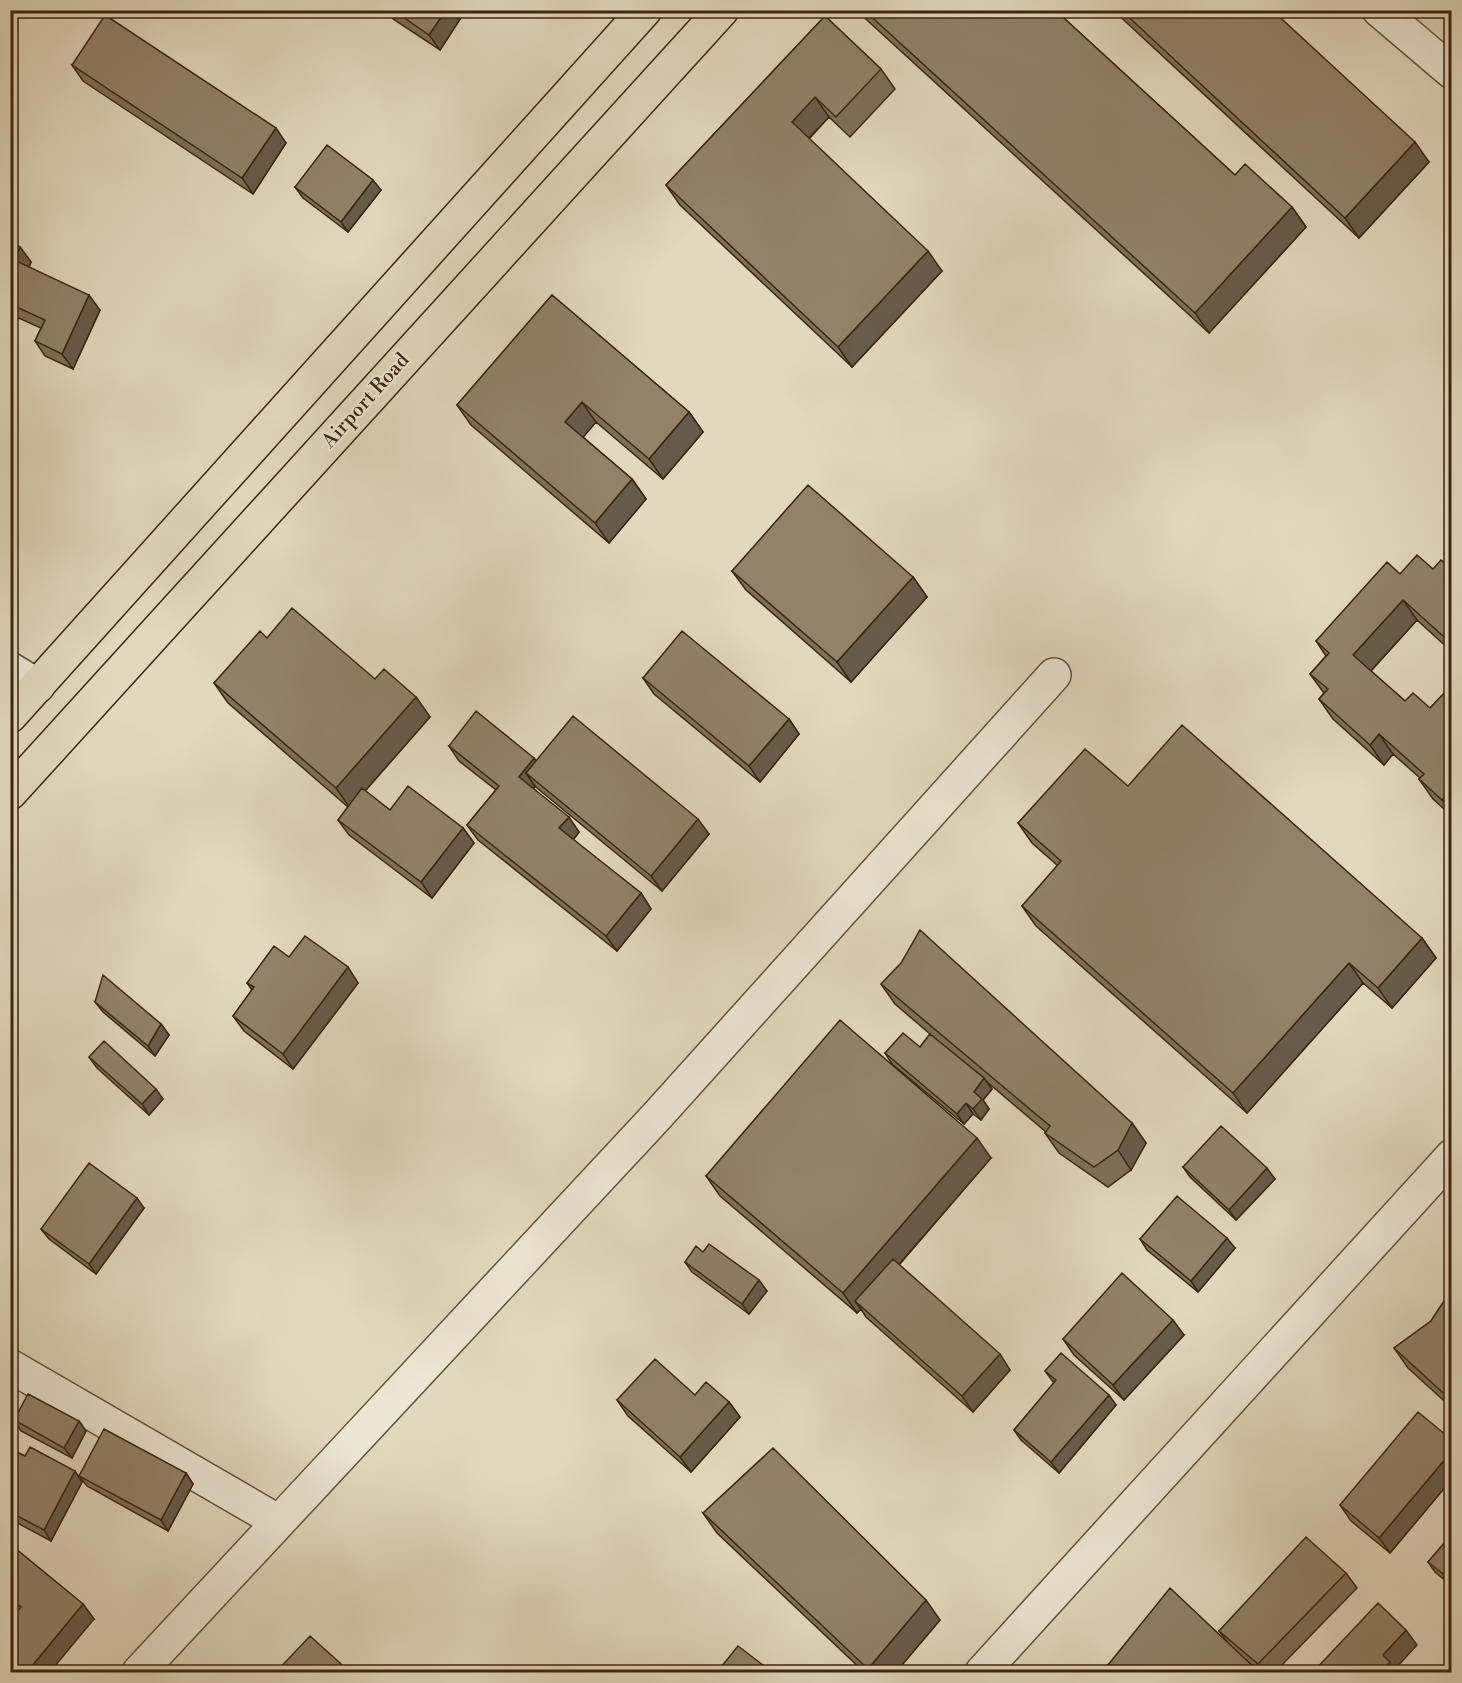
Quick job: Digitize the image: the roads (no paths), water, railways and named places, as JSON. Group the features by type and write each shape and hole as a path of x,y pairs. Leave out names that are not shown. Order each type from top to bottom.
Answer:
{"main road":[{"path":"10,716 645,10"},
{"name":"Airport Road","path":"10,793 722,10"}],"street":[{"path":"1379,10 1452,72"},
{"path":"10,669 38,686"},
{"path":"140,1672 657,1116 1054,675"},
{"path":"982,1672 1452,1156"},
{"path":"10,1366 279,1522"}]}
